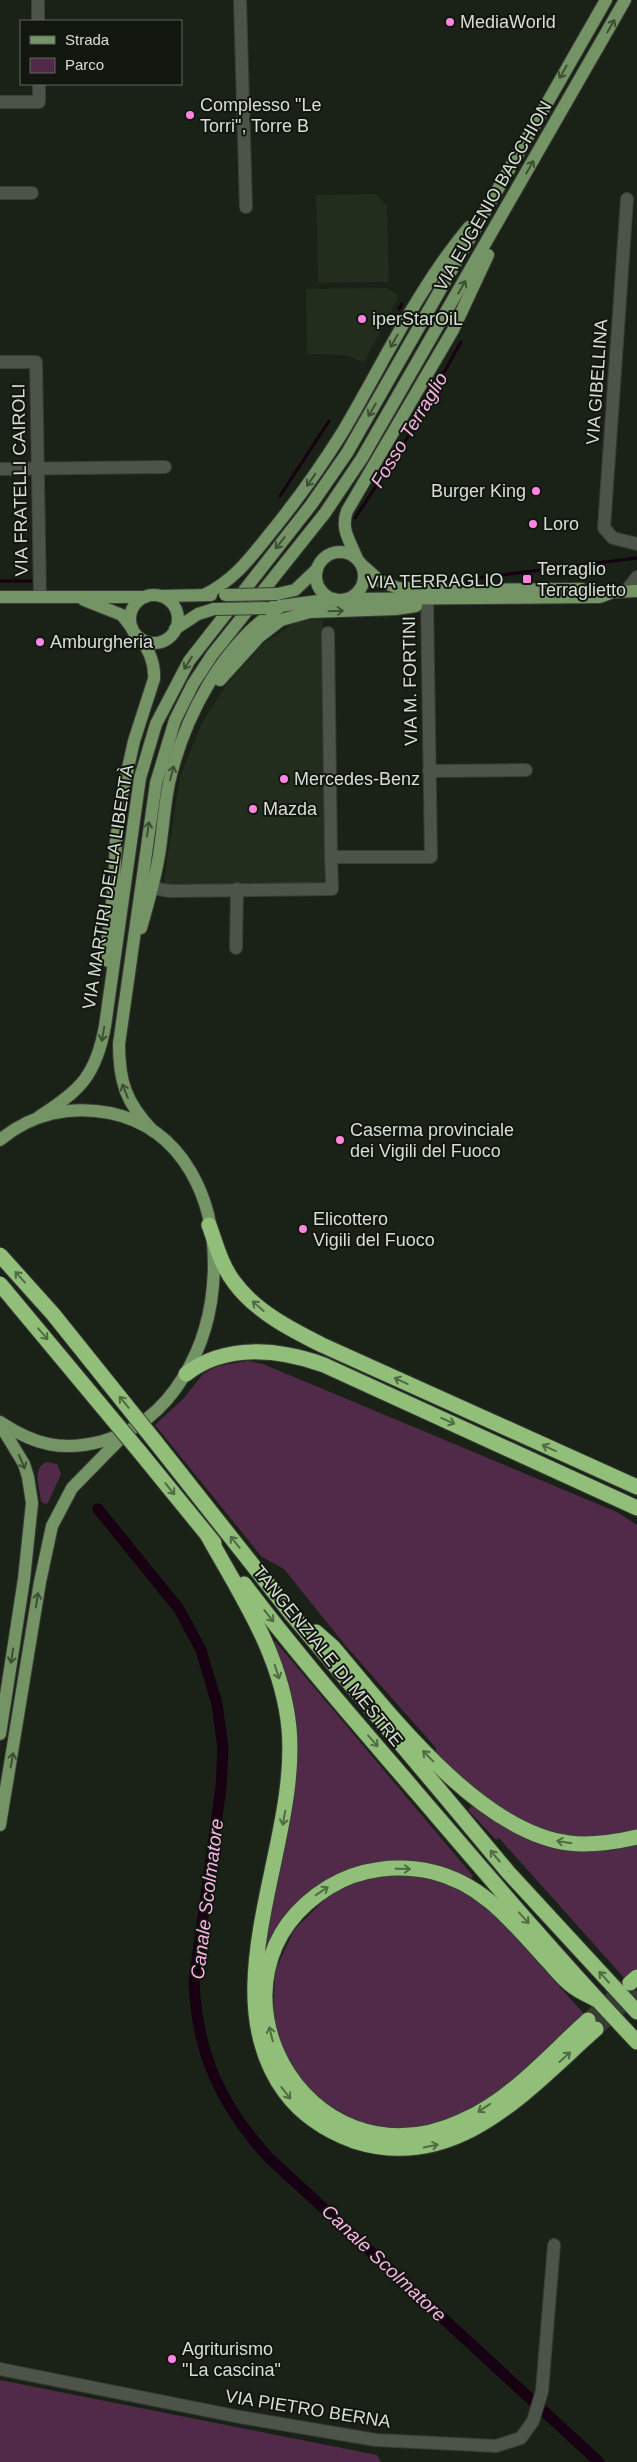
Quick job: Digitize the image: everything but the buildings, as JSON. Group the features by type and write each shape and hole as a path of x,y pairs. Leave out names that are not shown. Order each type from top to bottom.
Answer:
{"highway":[{"path":"209,1225 219,1255 233,1282 260,1309 274,1318 322,1345 637,1491"},
{"name":"TANGENZIALE DI MESTRE","path":"0,1255 52,1314 293,1616 508,1872 637,2012"},
{"name":"TANGENZIALE DI MESTRE","path":"0,1284 65,1359 208,1536 320,1679 463,1848 597,2000 637,2042"},
{"path":"186,1374 210,1359 234,1352 274,1353 307,1359 608,1493 637,1508"},
{"path":"593,1469 637,1487"},
{"path":"608,1493 637,1514"},
{"path":"208,1536 266,1642 279,1677 289,1725 291,1756 287,1796 259,1942 255,2008 263,2050 270,2068 290,2098 314,2120 351,2140 395,2148 430,2146 455,2139 492,2118 524,2094 592,2024 517,2085 468,2119 428,2133 387,2135 356,2129 328,2114 304,2096 278,2058 269,2027 266,1990 268,1971 282,1935 306,1904 336,1883 354,1875 382,1869 406,1869 434,1873 470,1887 486,1897 570,1984 597,2000"},
{"path":"293,1616 333,1646 434,1763 462,1787 497,1812 528,1830 568,1843 598,1844 637,1837"}],"main road":[{"name":"VIA EUGENIO BACCHION","path":"229,599 253,576 311,505 347,453 606,0"},
{"name":"VIA EUGENIO BACCHION","path":"252,603 325,513 362,458 625,0"},
{"path":"204,596 231,580 311,481 342,432 416,302 450,251 491,200"},
{"path":"317,569 316,576 319,588 324,594 340,599 357,593 361,587 364,575 344,533 344,518 453,330 487,258 506,209"},
{"path":"78,598 92,596 204,596 229,599 277,594 294,590 317,569 322,560 333,553 346,553 359,562"},
{"name":"VIA TERRAGLIO","path":"359,562 380,580 398,588 600,589 613,592 632,591"},
{"path":"0,597 40,588 105,606 122,615 150,654 154,670 152,688 134,741 116,841 114,885 107,942 110,986"},
{"name":"VIA TERRAGLIO","path":"175,630 198,614 214,610 280,607 340,599 427,600 600,597 613,592"},
{"path":"141,639 153,642 162,641 175,630 176,612 172,604 161,596"},
{"path":"132,628 130,621 132,610 138,600 145,597"},
{"name":"VIA MARTIRI DELLA LIBERTÀ","path":"40,1116 72,1095 91,1071 102,1043 136,802 148,750 156,724 179,677 217,624 229,599"},
{"path":"200,702 258,637 281,620 310,612 396,609 414,606 427,600"},
{"name":"VIA MARTIRI DELLA LIBERTÀ","path":"153,1131 134,1109 121,1079 119,1044 156,783 168,739 193,684 252,603"},
{"path":"129,964 152,888 159,856 169,784 182,742 200,702 217,672 236,646 264,618 280,607"},
{"path":"0,1140 12,1130 40,1116 70,1110 103,1112 124,1117 153,1131 176,1153 192,1175 209,1225 214,1268 212,1304 202,1342 186,1374 165,1404 148,1419 113,1444 84,1473 61,1505 52,1526 40,1582 0,1825"},
{"path":"0,1423 23,1436 57,1447 100,1441 134,1428"},
{"path":"0,1423 24,1464 32,1504 24,1579 0,1734"}],"street":[{"path":"240,0 246,207"},
{"path":"38,2 38,20"},
{"path":"0,102 39,102 39,85"},
{"path":"0,193 32,193"},
{"name":"VIA GIBELLINA","path":"627,199 604,528 614,538 637,544"},
{"name":"VIA FRATELLI CAIROLI","path":"0,362 36,362 40,588"},
{"path":"0,469 165,467"},
{"path":"632,591 637,577"},
{"name":"VIA M. FORTINI","path":"331,857 431,857 427,600"},
{"path":"152,888 170,891 332,889 328,634"},
{"path":"429,771 526,770"},
{"path":"236,889 236,948"},
{"name":"VIA PIETRO BERNA","path":"0,2369 240,2417 376,2440 496,2446 521,2438 533,2420 542,2391 554,2245"}],"shaded area":[{"path":"376,194 387,206 389,282 318,283 316,195"},
{"path":"388,288 399,296 364,362 345,355 307,354 306,289"},
{"path":"323,620 324,887 167,886 164,880 180,776 202,723 226,685 263,644 296,622"}],"green space":[{"path":"248,1361 263,1364 617,1512 637,1525 637,1835 562,1838 507,1814 466,1784 436,1756 436,1748 345,1645 284,1569 262,1557 155,1425 184,1398 203,1374 218,1366"},
{"path":"47,1462 57,1464 61,1474 48,1503 44,1504 41,1501 38,1473 39,1468"},
{"path":"275,1641 473,1876 468,1882 428,1867 385,1865 358,1870 332,1882 310,1898 290,1918 275,1942 264,1968 259,1993 265,1927 289,1805 294,1767 291,1720 285,1690 272,1645"},
{"path":"473,1805 583,1850 610,1851 637,1845 637,1970 626,1980 499,1838 496,1840 468,1810"},
{"path":"384,1876 414,1876 436,1880 455,1887 486,1905 586,2016 490,2101 433,2129 370,2130 302,2088 273,2025 275,1971 294,1930 327,1897 351,1884"},
{"path":"260,2011 265,2041 261,2027"},
{"path":"274,2063 286,2084 307,2107 332,2125 360,2138 390,2144 421,2143 452,2134 479,2119 529,2083 498,2111 460,2133 418,2145 398,2146 362,2140 322,2122 290,2093"},
{"path":"0,2380 377,2455 381,2462 0,2462"}],"waterway":[{"name":"Fosso Terraglio","path":"399,309 402,304"},
{"name":"Fosso Terraglio","path":"355,518 402,447 461,342"},
{"name":"Fosso Terraglio","path":"280,496 329,421"},
{"name":"Fosso Terraglio","path":"477,578 637,558"},
{"name":"Fosso Terraglio","path":"0,581 31,581"},
{"name":"Canale Scolmatore","path":"98,1509 179,1609 201,1650 217,1704 223,1748 221,1788 194,1981 200,2031 206,2054 224,2097 251,2137 268,2157 599,2462"}],"tunnel":[{"path":"588,2020 629,1984"},
{"path":"596,2029 637,1992"}],"place":[{"name":"MediaWorld","path":"450,22"},
{"name":"Complesso \"Le Torri\", Torre B","path":"190,115"},
{"name":"iperStarOiL","path":"362,319"},
{"name":"Burger King","path":"536,491"},
{"name":"Loro","path":"533,524"},
{"name":"Terraglio Terraglietto","path":"527,579"},
{"name":"Amburgheria","path":"40,642"},
{"name":"Mercedes-Benz","path":"284,779"},
{"name":"Mazda","path":"253,809"},
{"name":"Caserma provinciale dei Vigili del Fuoco","path":"340,1140"},
{"name":"Elicottero Vigili del Fuoco","path":"303,1229"},
{"name":"Agriturismo \"La cascina\"","path":"172,2359"}]}
